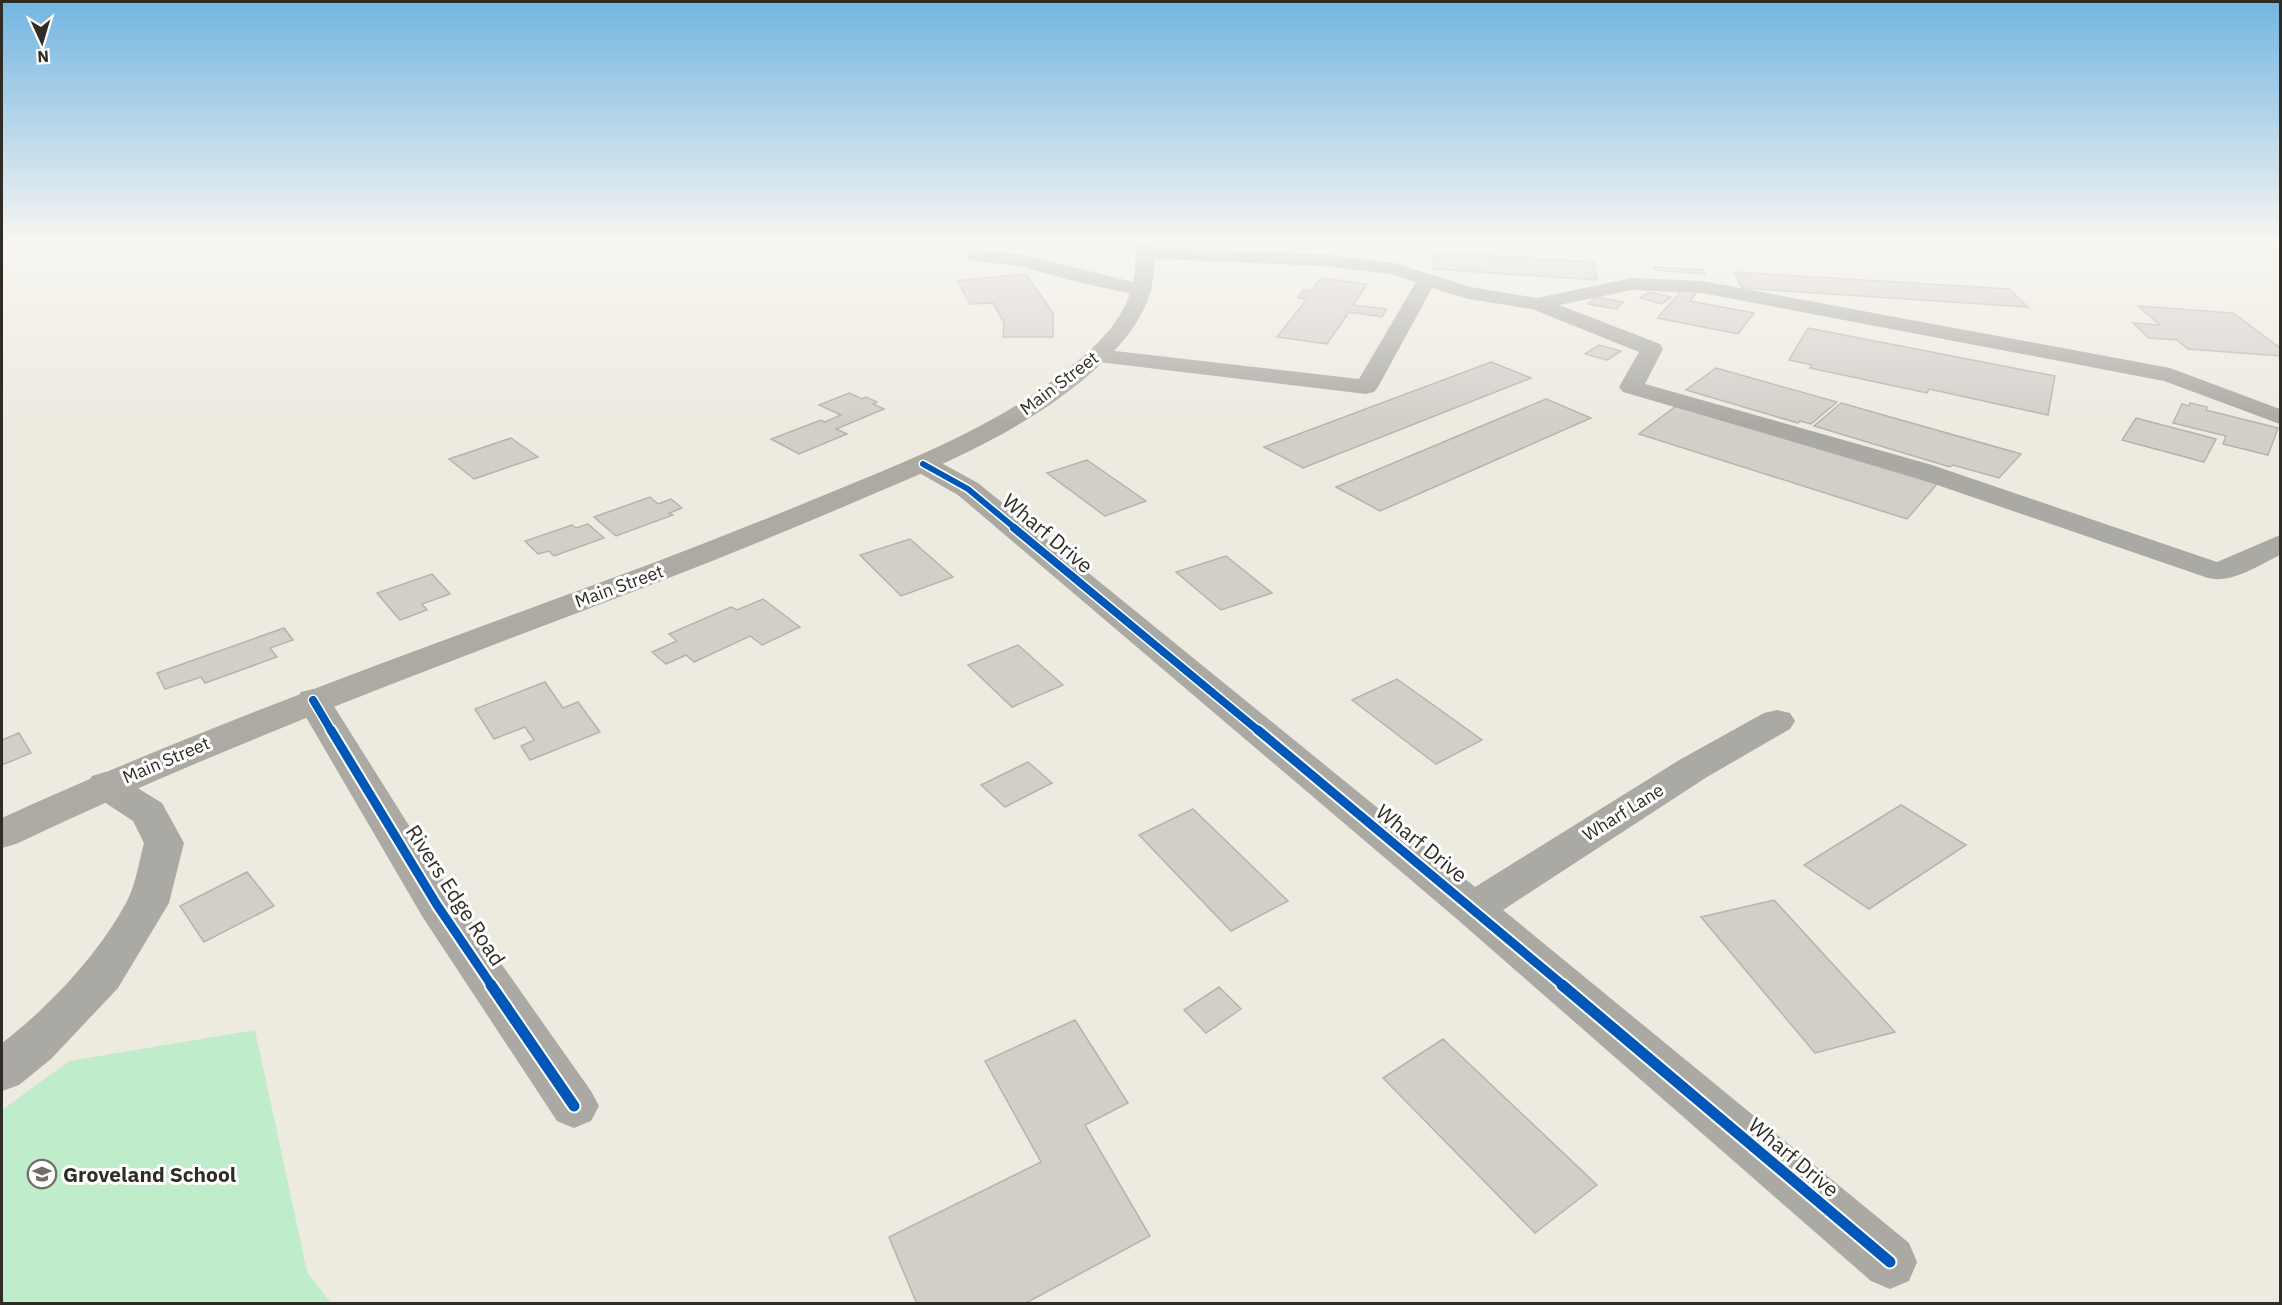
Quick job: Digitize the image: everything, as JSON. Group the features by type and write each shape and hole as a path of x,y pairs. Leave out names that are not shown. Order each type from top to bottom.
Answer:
{"main road":[{"name":"Main Street","path":"2,834 105,785 314,700 777,526 923,464 995,429 1055,390 1098,356 1115,337 1139,300"}],"street":[{"path":"1098,356 1366,387 1416,300"},
{"path":"1511,300 1537,304 1652,349 1631,387 1923,471 2219,572 2280,544"},
{"path":"1537,304 1556,300"},
{"path":"1771,300 2170,375 2280,417"},
{"name":"Wharf Drive","path":"923,464 968,489 1473,909 1890,1262"},
{"name":"Rivers Edge Road","path":"314,700 437,905 574,1106"},
{"name":"Wharf Lane","path":"1473,909 1684,774 1777,721"},
{"path":"2,1070 34,1045 102,975 148,903 164,843 148,812 105,785"}],"green space":[{"path":"255,1030 307,1272 331,1303 2,1303 2,1110 69,1061"}],"building":[{"path":"968,300 1044,300 1053,313 1053,337 1003,337 1004,323 993,303 970,304"},
{"path":"1306,300 1356,300 1353,305 1387,309 1382,317 1349,312 1327,344 1277,337"},
{"path":"1592,300 1623,302 1616,309 1588,304"},
{"path":"1647,300 1667,300 1662,304"},
{"path":"1673,300 1691,300 1754,313 1738,334 1657,318"},
{"path":"1921,300 2021,300 2028,307"},
{"path":"2138,306 2233,313 2280,348 2280,356 2188,349 2177,340 2149,338 2133,323 2160,325"},
{"path":"1808,328 2055,376 2048,415 1929,389 1927,393 1810,368 1812,365 1789,360"},
{"path":"1599,345 1621,351 1607,360 1585,354"},
{"path":"1491,362 1531,378 1303,468 1264,447"},
{"path":"1716,368 1837,402 1811,424 1800,421 1798,423 1686,390"},
{"path":"849,393 877,402 873,404 884,409 836,429 847,434 799,454 771,439 841,415 819,405"},
{"path":"1546,399 1591,418 1380,511 1336,487"},
{"path":"1841,403 2021,454 1999,478 1953,465 1950,467 1814,426"},
{"path":"2190,403 2207,407 2206,410 2278,428 2268,455 2223,444 2226,436 2173,423 2182,404 2189,406"},
{"path":"1676,406 1937,484 1907,519 1639,434"},
{"path":"2136,418 2216,439 2204,462 2122,440"},
{"path":"511,438 538,457 474,479 449,459"},
{"path":"1087,460 1146,501 1105,516 1047,473"},
{"path":"650,497 658,504 671,499 682,508 669,513 673,515 616,536 594,517"},
{"path":"588,524 604,538 554,556 549,551 538,554 525,541 572,525 576,528"},
{"path":"910,539 953,577 901,596 860,555"},
{"path":"1226,556 1272,593 1221,610 1176,572"},
{"path":"432,574 450,594 422,604 427,610 400,620 377,593"},
{"path":"763,599 800,627 762,645 750,636 694,662 686,655 666,664 652,652 677,641 669,634 731,607 737,610"},
{"path":"284,628 293,640 270,648 277,657 205,683 201,677 165,689 157,673"},
{"path":"1018,645 1063,685 1012,707 968,665"},
{"path":"1397,679 1482,740 1436,764 1352,700"},
{"path":"545,682 563,708 578,702 600,732 530,760 521,746 534,740 525,727 494,739 475,709"},
{"path":"19,733 31,753 2,765 2,740"},
{"path":"1028,762 1052,783 1005,807 981,785"},
{"path":"1901,805 1966,845 1869,909 1804,865"},
{"path":"1193,809 1288,901 1231,931 1139,835"},
{"path":"247,872 274,906 204,942 180,906"},
{"path":"1774,900 1895,1032 1815,1053 1701,917"},
{"path":"1219,987 1241,1009 1206,1033 1184,1010"},
{"path":"1075,1020 1128,1103 1085,1125 1150,1236 1024,1304 917,1304 889,1237 1041,1162 985,1061"},
{"path":"1443,1039 1597,1185 1535,1233 1383,1078"}],"cycle path":[{"path":"923,464 968,489 1473,909 1890,1262"},
{"path":"313,700 437,905 574,1106"}],"place":[{"name":"Groveland School","path":"42,1174"}]}
